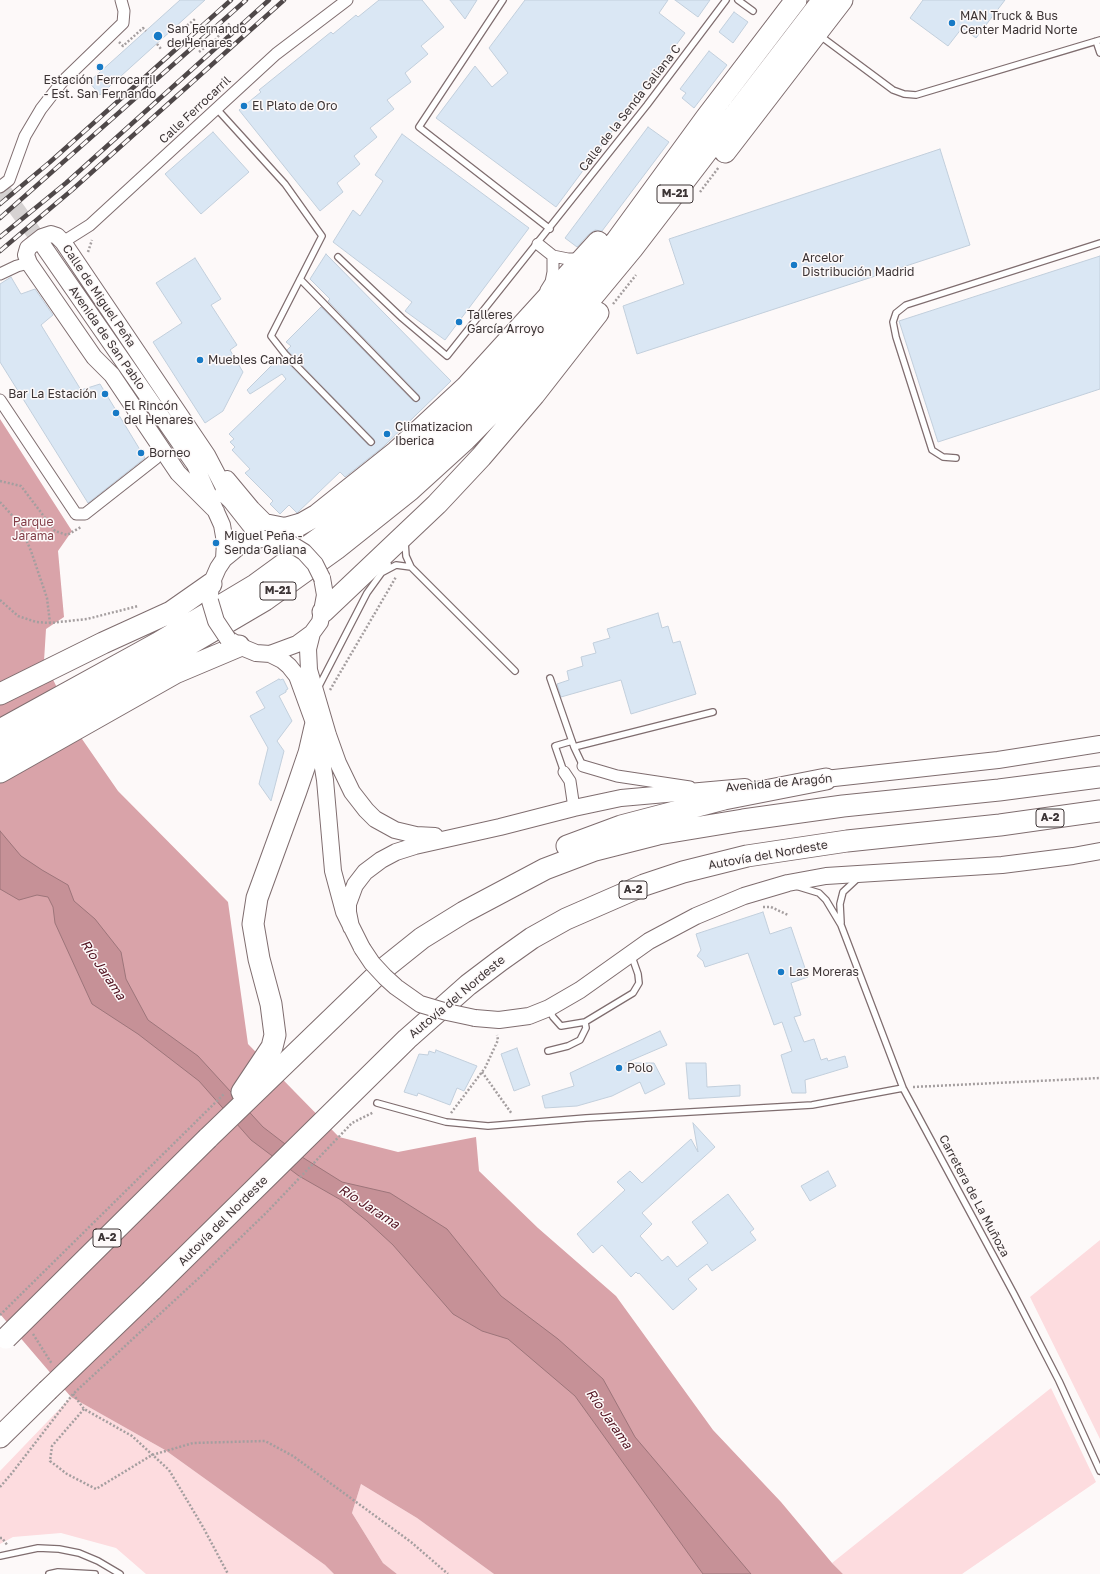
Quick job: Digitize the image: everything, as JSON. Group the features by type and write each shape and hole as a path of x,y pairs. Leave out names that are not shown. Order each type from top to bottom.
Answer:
{"highway":[{"name":"M-21","path":"0,730 158,643 255,585 325,534 397,477 451,427 507,370 568,301 617,240 706,118 796,0"},
{"name":"M-21","path":"3,763 168,657 265,600 336,549 416,485 465,440 521,383 637,242 823,0"},
{"path":"323,612 409,533 481,456 534,395 592,320 648,252 842,0"},
{"path":"275,541 317,515 396,452 466,387 584,259 706,118"},
{"path":"0,694 103,642 171,612 211,592"},
{"path":"3,763 234,643"},
{"path":"208,1138 258,1069 272,1046 275,1036 271,1004 259,959 253,924 257,898 299,784 309,753 315,726"},
{"name":"A-2","path":"3,1341 208,1138 382,970 422,938 464,912 545,869 595,850 658,834 844,806 999,790 1100,777"},
{"path":"464,912 509,873 584,839 621,826 724,799 826,779"},
{"name":"Autovía del Nordeste","path":"0,1445 7,1430 46,1391 152,1290 407,1039 468,985 532,938 566,919 644,885 683,872 747,856 847,841 1100,811"}],"street":[{"path":"0,187 9,180 25,136 41,109 62,82 123,23 124,11 121,0"},
{"name":"Calle Ferrocarril","path":"63,242 90,225 276,54 347,0"},
{"name":"Calle de Miguel Peña","path":"29,263 26,256 28,248 42,237 51,234 57,236 63,242 207,455 231,501"},
{"path":"538,244 553,256 568,259 584,259"},
{"name":"Avenida de San Pablo","path":"44,247 195,465 222,525 225,542 224,559"},
{"path":"520,327 551,282 553,272 553,256"},
{"path":"0,274 17,266 29,263 94,357 112,374 178,473 216,511"},
{"path":"0,400 76,514 84,514 155,459 162,450"},
{"path":"207,455 252,509 265,522 285,526 298,523 317,515"},
{"path":"195,465 231,501 275,541 304,552 315,564 322,578 325,595 320,622 312,633 296,644 270,654"},
{"path":"275,541 240,546 224,559 218,568 211,592 216,622 234,643 256,653 270,654 282,660 297,676 315,726 322,756 333,871 340,900 351,927 372,963 396,987 420,1004 475,1018 499,1020 529,1016 549,1008 580,990 649,941 696,916 744,896 788,883 826,876 1002,865 1100,851"},
{"name":"Avenida de Aragón","path":"312,633 308,649 308,658 309,670 315,694 338,764 352,792 375,819 394,830 405,834 460,836"},
{"name":"Avenida de Aragón","path":"351,927 348,912 350,896 355,885 365,872 381,860 396,852 500,828 574,808 621,798 826,779 998,760 1100,744"},
{"path":"583,766 617,776 706,790"},
{"path":"564,772 570,781 574,808"}],"lane":[{"path":"503,0 419,127 550,229"},
{"name":"Calle de la Senda Galiana C","path":"338,257 402,318 447,356 550,229 647,105 726,0"},
{"path":"738,0 753,11"},
{"path":"817,33 894,90 904,94 916,95 1098,40 1100,53"},
{"path":"216,108 285,184 322,236 271,336 285,354 371,442"},
{"path":"956,458 943,457 932,450 896,337 893,322 896,313 906,305 1100,243"},
{"path":"300,279 416,398"},
{"path":"397,551 409,533"},
{"path":"409,533 406,556 411,567 515,671"},
{"path":"315,694 367,593 393,556"},
{"path":"381,573 396,565 411,567"},
{"path":"550,678 574,747 583,766"},
{"path":"574,747 713,712"},
{"path":"564,772 555,746 572,741"},
{"name":"Carretera de La Muñoza","path":"841,925 840,904 843,892 864,874"},
{"name":"Carretera de La Muñoza","path":"788,883 818,893 826,900 841,925 903,1088 1059,1381 1100,1471"},
{"path":"549,1008 552,1017 561,1026 585,1022 633,993 639,983 638,974 631,954"},
{"path":"548,1051 568,1046 580,1040 586,1028 585,1022"},
{"path":"377,1103 439,1120 488,1126 586,1118 812,1105 903,1088"},
{"path":"0,1556 38,1548 59,1549 79,1553 98,1561 120,1574"},
{"path":"49,1574 58,1572 95,1574"}],"path":[{"path":"184,28 195,19"},
{"path":"199,52 215,40 230,22"},
{"path":"157,44 161,49"},
{"path":"88,258 90,245 95,236"},
{"path":"0,481 21,486 55,531 67,535 80,529 85,522 84,514"},
{"path":"0,502 19,523 31,551 47,598 50,623"},
{"path":"0,600 18,616 36,622 50,623 87,619 140,606"},
{"path":"761,907 771,907 788,915"},
{"path":"439,1120 452,1112 482,1072 498,1040 497,1030"},
{"path":"482,1072 518,1124"},
{"path":"903,1088 1100,1078"},
{"path":"0,1315 229,1089"},
{"path":"0,1487 73,1394 206,1272 267,1212 352,1123 388,1105"},
{"path":"13,1302 17,1308"},
{"path":"32,1333 56,1370"},
{"path":"69,1388 84,1409 132,1436 169,1470 228,1574"},
{"path":"84,1409 52,1446 50,1461 68,1474 96,1489 152,1455 193,1443 265,1441 299,1460 411,1542 448,1574"}],"shaded area":[{"path":"1100,1240 1100,1439 1030,1297"},
{"path":"1051,1388 1096,1482 962,1574 843,1574 832,1563"},
{"path":"71,1397 165,1450 325,1565 334,1574 146,1574 116,1548 61,1533 13,1537 0,1544 0,1471"},
{"path":"361,1484 417,1518 494,1574 397,1574 383,1563 352,1513"}],"green space":[{"name":"Parque Jarama","path":"0,419 72,531 58,551 64,617 46,629 44,661 82,739 118,791 228,902 248,1044 339,1137 398,1152 476,1137 479,1171 538,1228 616,1296 713,1430 781,1502 843,1574 494,1574 417,1518 361,1484 352,1513 383,1563 397,1574 334,1574 325,1565 165,1450 71,1397 0,1314"}],"water":[{"name":"Río Jarama","path":"0,831 21,856 68,885 74,901 95,919 121,952 126,979 148,1020 198,1056 263,1127 302,1157 342,1182 390,1193 447,1229 501,1296 558,1339 603,1379 635,1437 751,1574 703,1574 575,1396 508,1339 482,1331 453,1314 393,1245 367,1221 341,1200 299,1176 251,1140 199,1081 138,1034 92,1004 55,923 53,907 48,897 37,895 19,900 0,889"}],"building":[{"path":"180,0 205,0 100,95 89,82"},
{"path":"379,0 422,0 444,27 421,46 428,54 405,73 411,82 387,100 394,109 370,128 377,137 354,156 360,164 337,183 343,192 320,211 239,110 261,92 259,90 331,32 333,34 356,15 358,17"},
{"path":"450,0 477,0 465,19"},
{"path":"525,0 668,0 659,13 685,33 556,207 436,118 475,66 492,87 508,73 489,48"},
{"path":"675,0 710,0 698,17"},
{"name":"MAN Truck & Bus Center Madrid Norte","path":"923,0 1005,0 976,38 962,28 948,46 910,18"},
{"path":"734,12 748,22 733,43 719,32"},
{"path":"709,51 727,65 694,108 682,98 686,93 680,89"},
{"path":"648,127 669,142 602,231 595,230 589,234 577,247 565,238"},
{"path":"213,132 249,172 201,214 165,174"},
{"path":"402,134 529,228 445,340 405,311 412,302 333,242 353,210 360,216 383,181 375,175"},
{"name":"Arcelor Distribución Madrid","path":"940,149 970,245 637,354 623,306 684,284 669,239"},
{"path":"326,254 451,381 383,447 345,477 340,472 297,513 289,505 280,514 270,504 273,501 245,473 250,469 232,450 235,447 230,442 234,439 229,434 286,379 282,374 250,394 247,390 281,356 368,445 372,446 375,443 374,439 287,350 291,346 286,342 321,307 413,401 417,402 420,399 419,395 328,301 330,299 310,279"},
{"path":"1100,256 1100,389 938,442 899,321"},
{"name":"Muebles Canadá","path":"195,258 221,299 211,305 237,345 230,350 243,372 223,411 205,423 153,342 182,323 156,283"},
{"path":"11,277 21,294 35,289 53,315 41,325 81,390 100,384 145,458 88,503 0,362 0,284"},
{"path":"658,613 662,628 668,626 673,643 680,641 696,694 631,714 621,680 561,697 557,684 569,680 567,671 583,666 581,657 596,653 593,643 610,638 607,629"},
{"path":"279,679 283,679 288,689 279,696 292,721 277,741 284,751 271,801 259,784 268,748 250,716 265,708 256,692"},
{"name":"Las Moreras","path":"763,912 770,934 791,927 808,977 791,983 801,1015 794,1017 804,1042 814,1039 821,1060 827,1058 828,1061 845,1056 848,1067 805,1080 806,1093 792,1093 781,1055 792,1051 782,1022 774,1025 748,953 705,967 703,961 697,956 701,950 696,934"},
{"name":"Polo","path":"660,1031 667,1045 625,1063 654,1063 665,1084 645,1094 640,1082 612,1096 577,1106 545,1108 542,1096 574,1086 570,1073"},
{"path":"517,1048 530,1085 514,1091 501,1054"},
{"path":"436,1050 477,1066 464,1091 457,1088 450,1105 418,1093 417,1096 404,1092 419,1054 428,1055 429,1051 435,1053"},
{"path":"686,1063 706,1063 707,1087 740,1085 740,1096 689,1099"},
{"path":"693,1123 715,1147 642,1213 652,1224 640,1236 662,1261 668,1256 677,1267 708,1243 692,1222 728,1194 754,1229 750,1232 756,1240 712,1271 707,1264 688,1279 697,1289 673,1310 639,1273 638,1274 636,1272 631,1277 602,1245 593,1253 577,1234 625,1190 617,1182 630,1171 642,1183 691,1139 698,1152"},
{"path":"828,1171 836,1186 810,1201 801,1186"}],"tunnel":[{"path":"0,186 44,247"}],"railway":[{"path":"0,204 50,162 231,0"},
{"path":"0,218 246,0"},
{"path":"0,237 66,183 269,0"},
{"path":"0,251 72,190 284,0"}],"place":[{"name":"MAN Truck & Bus Center Madrid Norte","path":"952,23"},
{"name":"San Fernando de Henares","path":"158,36"},
{"name":"Estación Ferrocarril - Est. San Fernando","path":"100,67"},
{"name":"El Plato de Oro","path":"244,106"},
{"name":"Arcelor Distribución Madrid","path":"794,265"},
{"name":"Talleres García Arroyo","path":"459,322"},
{"name":"Muebles Canadá","path":"200,360"},
{"name":"Bar La Estación","path":"105,394"},
{"name":"El Rincón del Henares","path":"116,413"},
{"name":"Climatizacion Iberica","path":"387,434"},
{"name":"Borneo","path":"141,453"},
{"name":"Miguel Peña - Senda Galiana","path":"216,543"},
{"name":"Las Moreras","path":"781,972"},
{"name":"Polo","path":"619,1068"}]}
